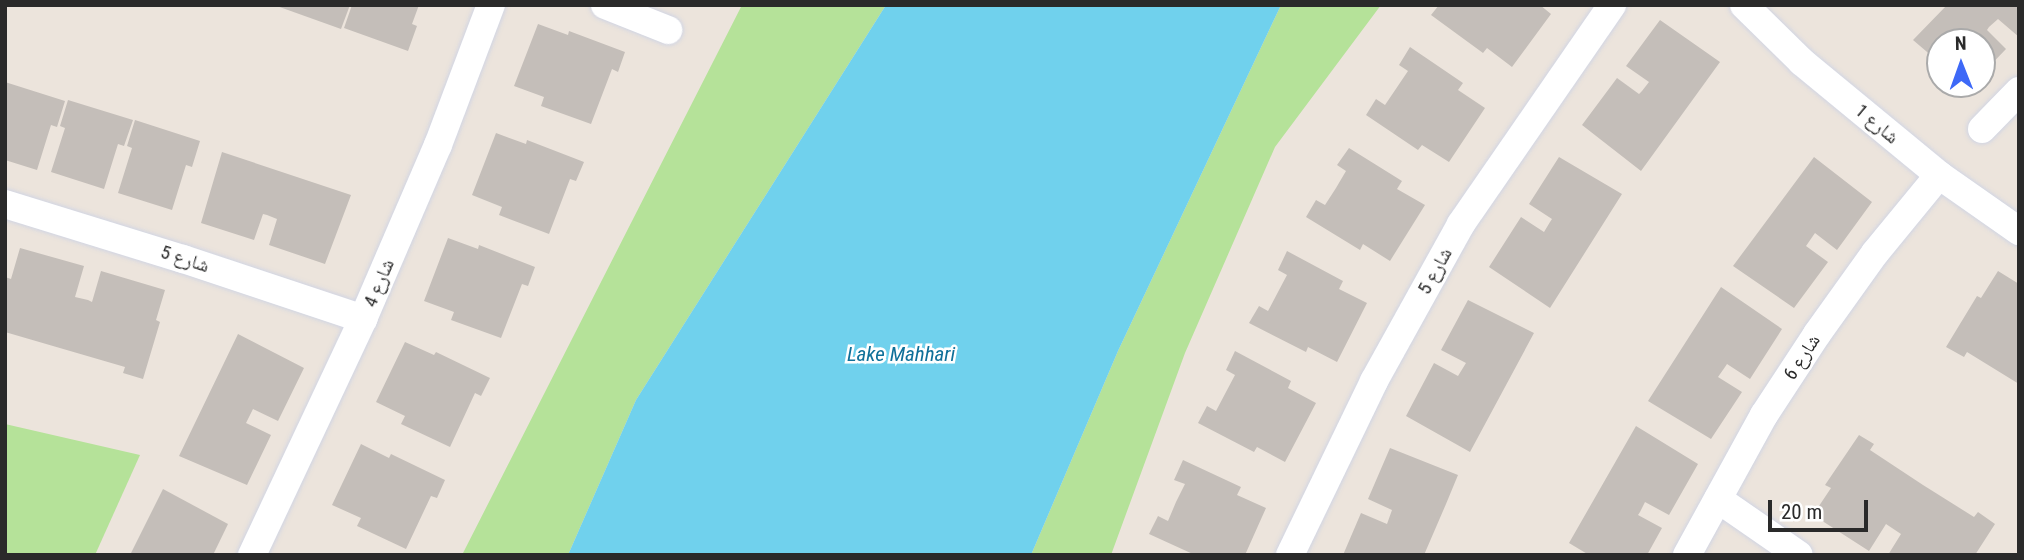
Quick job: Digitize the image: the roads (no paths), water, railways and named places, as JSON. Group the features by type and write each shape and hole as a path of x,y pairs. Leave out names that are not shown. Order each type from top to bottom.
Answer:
{"street":[{"name":"شارع 4","path":"252,555 363,319 438,145 491,5"},
{"path":"605,5 668,30"},
{"name":"شارع 5","path":"1290,555 1374,381 1461,224 1612,5"},
{"name":"شارع 1","path":"1744,5 1802,62 1939,175 2019,231"},
{"path":"1982,129 2019,91"},
{"name":"شارع 6","path":"1687,555 1764,415 1817,334 1875,253 1939,175"},
{"name":"شارع 5","path":"5,204 171,255 363,319"},
{"path":"1718,499 1799,555"}],"water":[{"name":"Lake Mahhari","path":"886,5 1281,5 1118,351 1031,555 568,555 636,400"}]}
